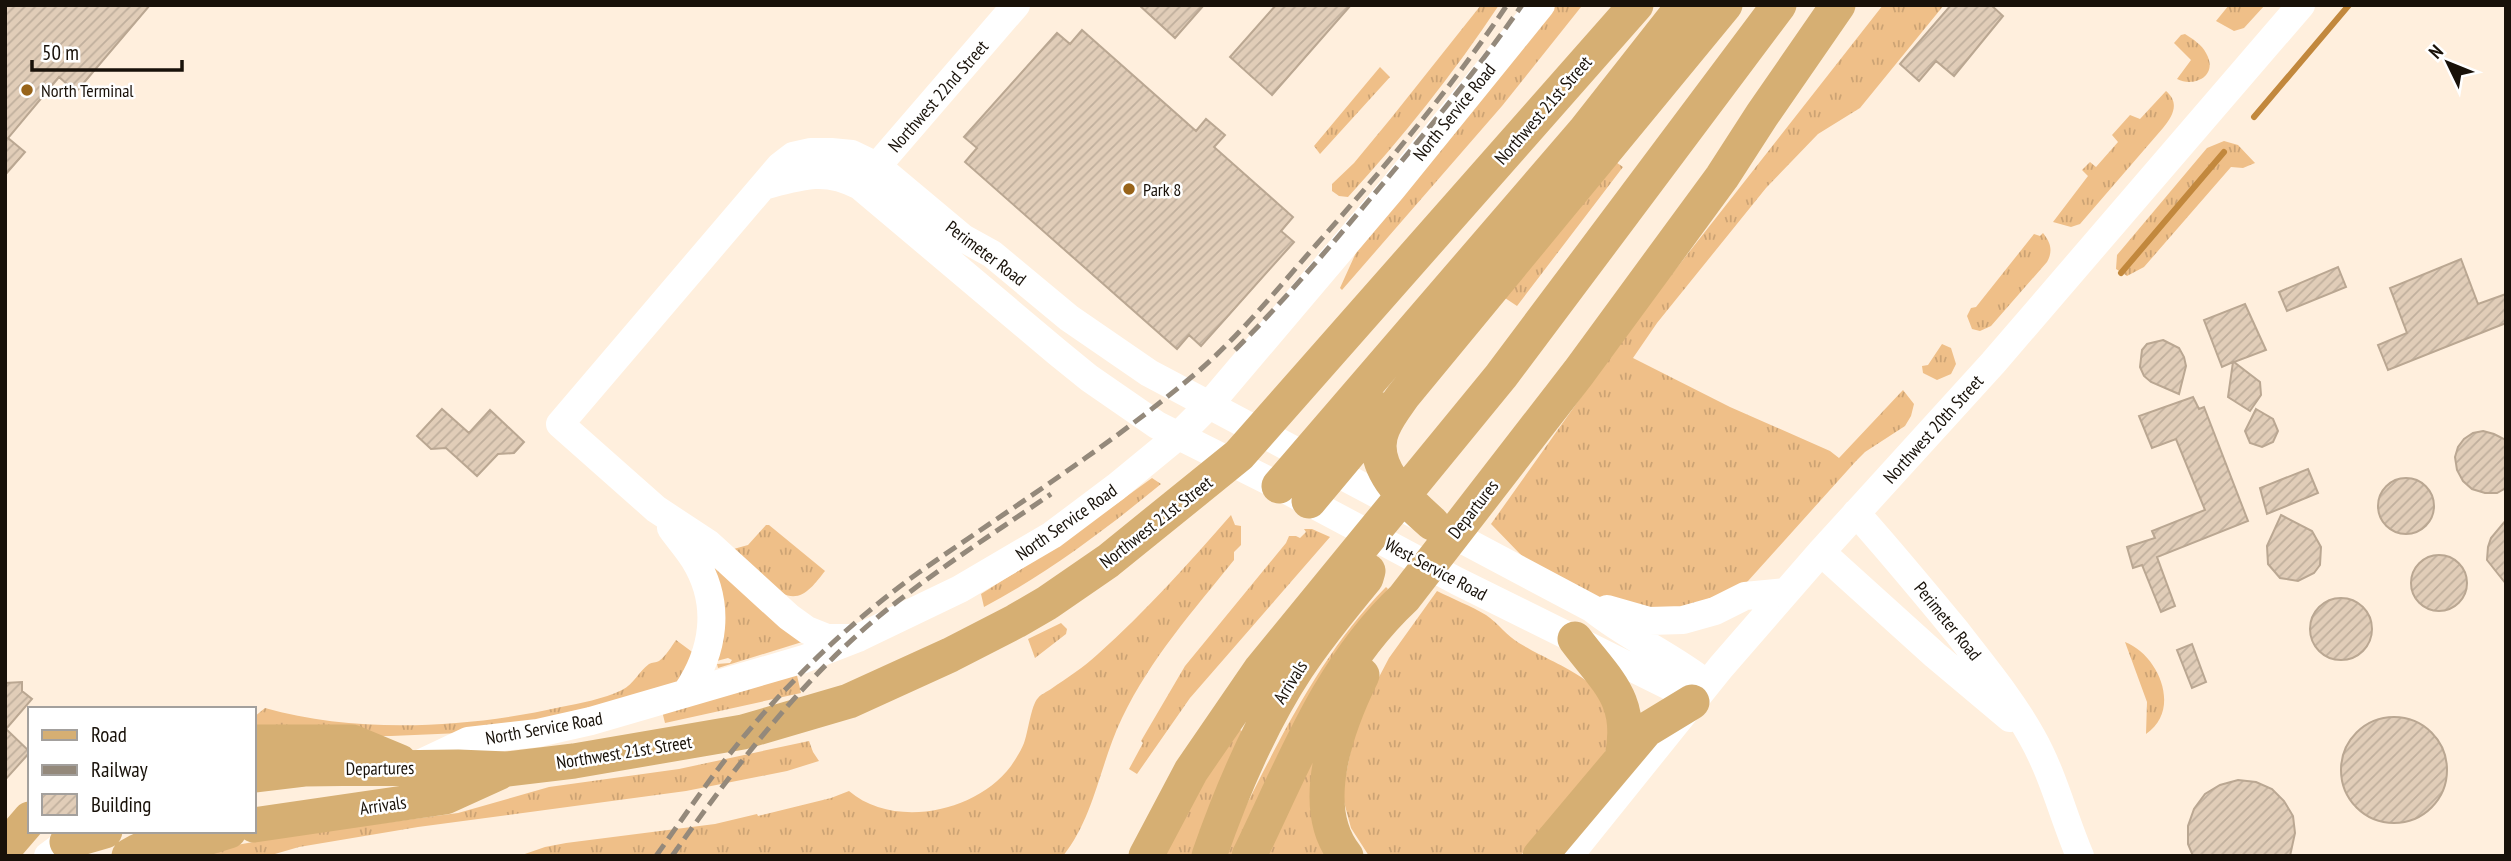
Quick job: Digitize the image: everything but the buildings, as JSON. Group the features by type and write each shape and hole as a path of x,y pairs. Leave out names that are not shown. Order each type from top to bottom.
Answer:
{"main road":[{"path":"1555,94 1601,5"},
{"name":"Northwest 21st Street","path":"507,769 586,759 743,732 849,701 983,639 1047,603 1108,561 1239,455 1636,5"},
{"path":"1294,493 1684,5"},
{"path":"1432,523 1392,480 1378,454 1383,428 1403,396 1725,5"},
{"name":"Arrivals","path":"1209,856 1227,804 1264,725 1386,518 1556,304 1779,5"},
{"path":"1722,177 1838,5"},
{"path":"1722,177 1772,122 1864,5"},
{"name":"Departures","path":"1249,856 1299,748 1328,696 1379,621 1404,598 1485,494 1579,372 1722,177"},
{"path":"1319,463 1403,396"},
{"path":"1146,856 1173,802 1241,696 1284,639 1355,573"},
{"path":"1346,856 1337,841 1329,808 1328,791 1333,752 1358,684 1404,598"},
{"path":"1575,639 1609,682 1620,701 1626,732 1622,758"},
{"path":"1540,856 1646,730 1700,693"},
{"name":"Arrivals","path":"256,742 352,742 413,767"},
{"name":"Departures","path":"256,775 304,769 507,769"},
{"name":"Arrivals","path":"256,824 445,797 507,769"},
{"path":"5,848 28,821"},
{"path":"62,846 99,833"},
{"name":"Arrivals","path":"129,856 138,851 170,853 226,833"}],"street":[{"name":"Northwest 22nd Street","path":"869,176 1016,5"},
{"name":"North Service Road","path":"413,767 468,741 538,733 591,721 804,659 858,638 960,589 1052,535 1178,436 1209,405 1392,189 1541,5"},
{"name":"Northwest 20th Street","path":"1569,856 1700,693 1786,592 1993,363 2301,5"},
{"name":"Perimeter Road","path":"858,638 827,638 807,631 709,544 656,509 560,424 763,186 806,175 869,176 992,254 1085,330 1149,373 1209,405"},
{"name":"Perimeter Road","path":"869,176 1078,369 1133,410 1178,436"},
{"path":"1209,405 1593,609 1615,626 1670,657 1700,693"},
{"name":"West Service Road","path":"1178,436 1294,493 1457,581 1669,686 1700,693"},
{"name":"Perimeter Road","path":"656,509 694,559 710,604 708,651 700,673 686,694"},
{"name":"Perimeter Road","path":"1856,513 1897,558 1995,680 2031,735 2048,767 2080,856"},
{"name":"Perimeter Road","path":"1821,552 1980,694 2031,735"},
{"path":"1593,609 1605,608 1649,621 1683,620 1715,611 1745,596 1786,592"}],"green space":[{"path":"1481,5 1499,5 1427,104 1348,197 1339,196 1332,191 1332,184 1354,163"},
{"path":"1556,5 1586,5 1581,7 1502,106 1342,290 1340,288 1359,246"},
{"path":"1883,5 1944,5 1860,108 1818,134 1766,188 1657,323 1633,358 1730,407 1830,451 1839,458 1903,390 1914,404 1905,426 1865,452 1742,586 1676,611 1605,601 1523,557 1491,524 1635,321"},
{"path":"2229,5 2265,5 2244,28 2234,31 2216,21"},
{"path":"2185,34 2202,47 2209,61 2207,73 2198,81 2177,79 2191,60 2174,43"},
{"path":"1380,67 1390,77 1320,154 1314,146"},
{"path":"2166,91 2173,100 2174,110 2163,128 2080,224 2071,227 2053,222 2088,176 2082,170 2090,162 2096,167 2118,142 2112,135 2130,115 2140,119"},
{"path":"2224,141 2238,145 2255,163 2243,168 2231,167 2144,267 2127,276 2116,269 2117,255 2207,148"},
{"path":"1610,158 1623,167 1517,306 1505,298"},
{"path":"2043,233 2050,247 2047,262 1991,326 1980,331 1972,329 1967,316 1971,308 1976,307 2034,234 2040,236"},
{"path":"1942,344 1951,348 1956,364 1951,374 1937,380 1923,373 1922,366 1928,365"},
{"path":"1152,478 1161,484 1119,518 1076,550 984,607 981,594 1062,543"},
{"path":"1231,515 1235,525 1241,526 1241,545 1234,552 1234,560 1173,636 1133,696 1114,735 1083,824 1063,856 519,856 566,843 715,824 757,814 758,816 849,791 867,803 888,810 910,812 956,805 977,795 996,782 1011,766 1024,743 1033,707 1039,697 1093,659 1116,638"},
{"path":"766,525 825,571 812,587 801,595 789,596 782,593 730,550 748,545"},
{"path":"1304,529 1312,529 1330,537 1190,698 1137,774 1129,769 1143,743 1141,741 1185,666 1289,536 1300,538 1306,532"},
{"path":"703,552 802,642 718,668 717,664 730,663 732,660 728,658 713,662"},
{"path":"1386,587 1388,589 1354,634 1234,856 1223,856 1238,821 1297,709 1347,632"},
{"path":"1437,591 1486,615 1515,640 1590,684 1602,697 1609,713 1609,733 1603,759 1520,856 1369,856 1351,828 1343,789 1357,719 1389,658"},
{"path":"1061,623 1067,629 1066,634 1035,658 1028,639"},
{"path":"676,640 699,657 686,679 593,712 461,733 292,736 256,732 256,715 265,708 337,722 375,725 451,723 525,714 584,702 622,690 649,664 658,662"},
{"path":"2125,642 2148,658 2162,684 2163,711 2157,724 2146,734 2147,702"},
{"path":"796,671 801,693 665,723 662,711"},
{"path":"1238,729 1242,731 1193,856 1163,856 1175,827"},
{"path":"1320,739 1328,856 1265,856"},
{"path":"809,741 819,761 787,771 686,791 418,827 299,847 268,856 203,856 231,846 286,836 458,813 549,787 679,769"}],"waterway":[{"path":"2254,117 2349,5"},
{"path":"2121,273 2224,152"}],"railway":[{"path":"656,856 746,734 791,683 840,636 918,573 1133,424 1201,369 1231,340 1391,158 1463,68 1507,5"},
{"path":"1235,350 1304,276 1390,175 1467,80 1522,5"},
{"path":"672,856 749,753 834,657 898,601 1051,494"}],"place":[{"name":"North Terminal","path":"27,90"},
{"name":"Park 8","path":"1129,189"}]}
